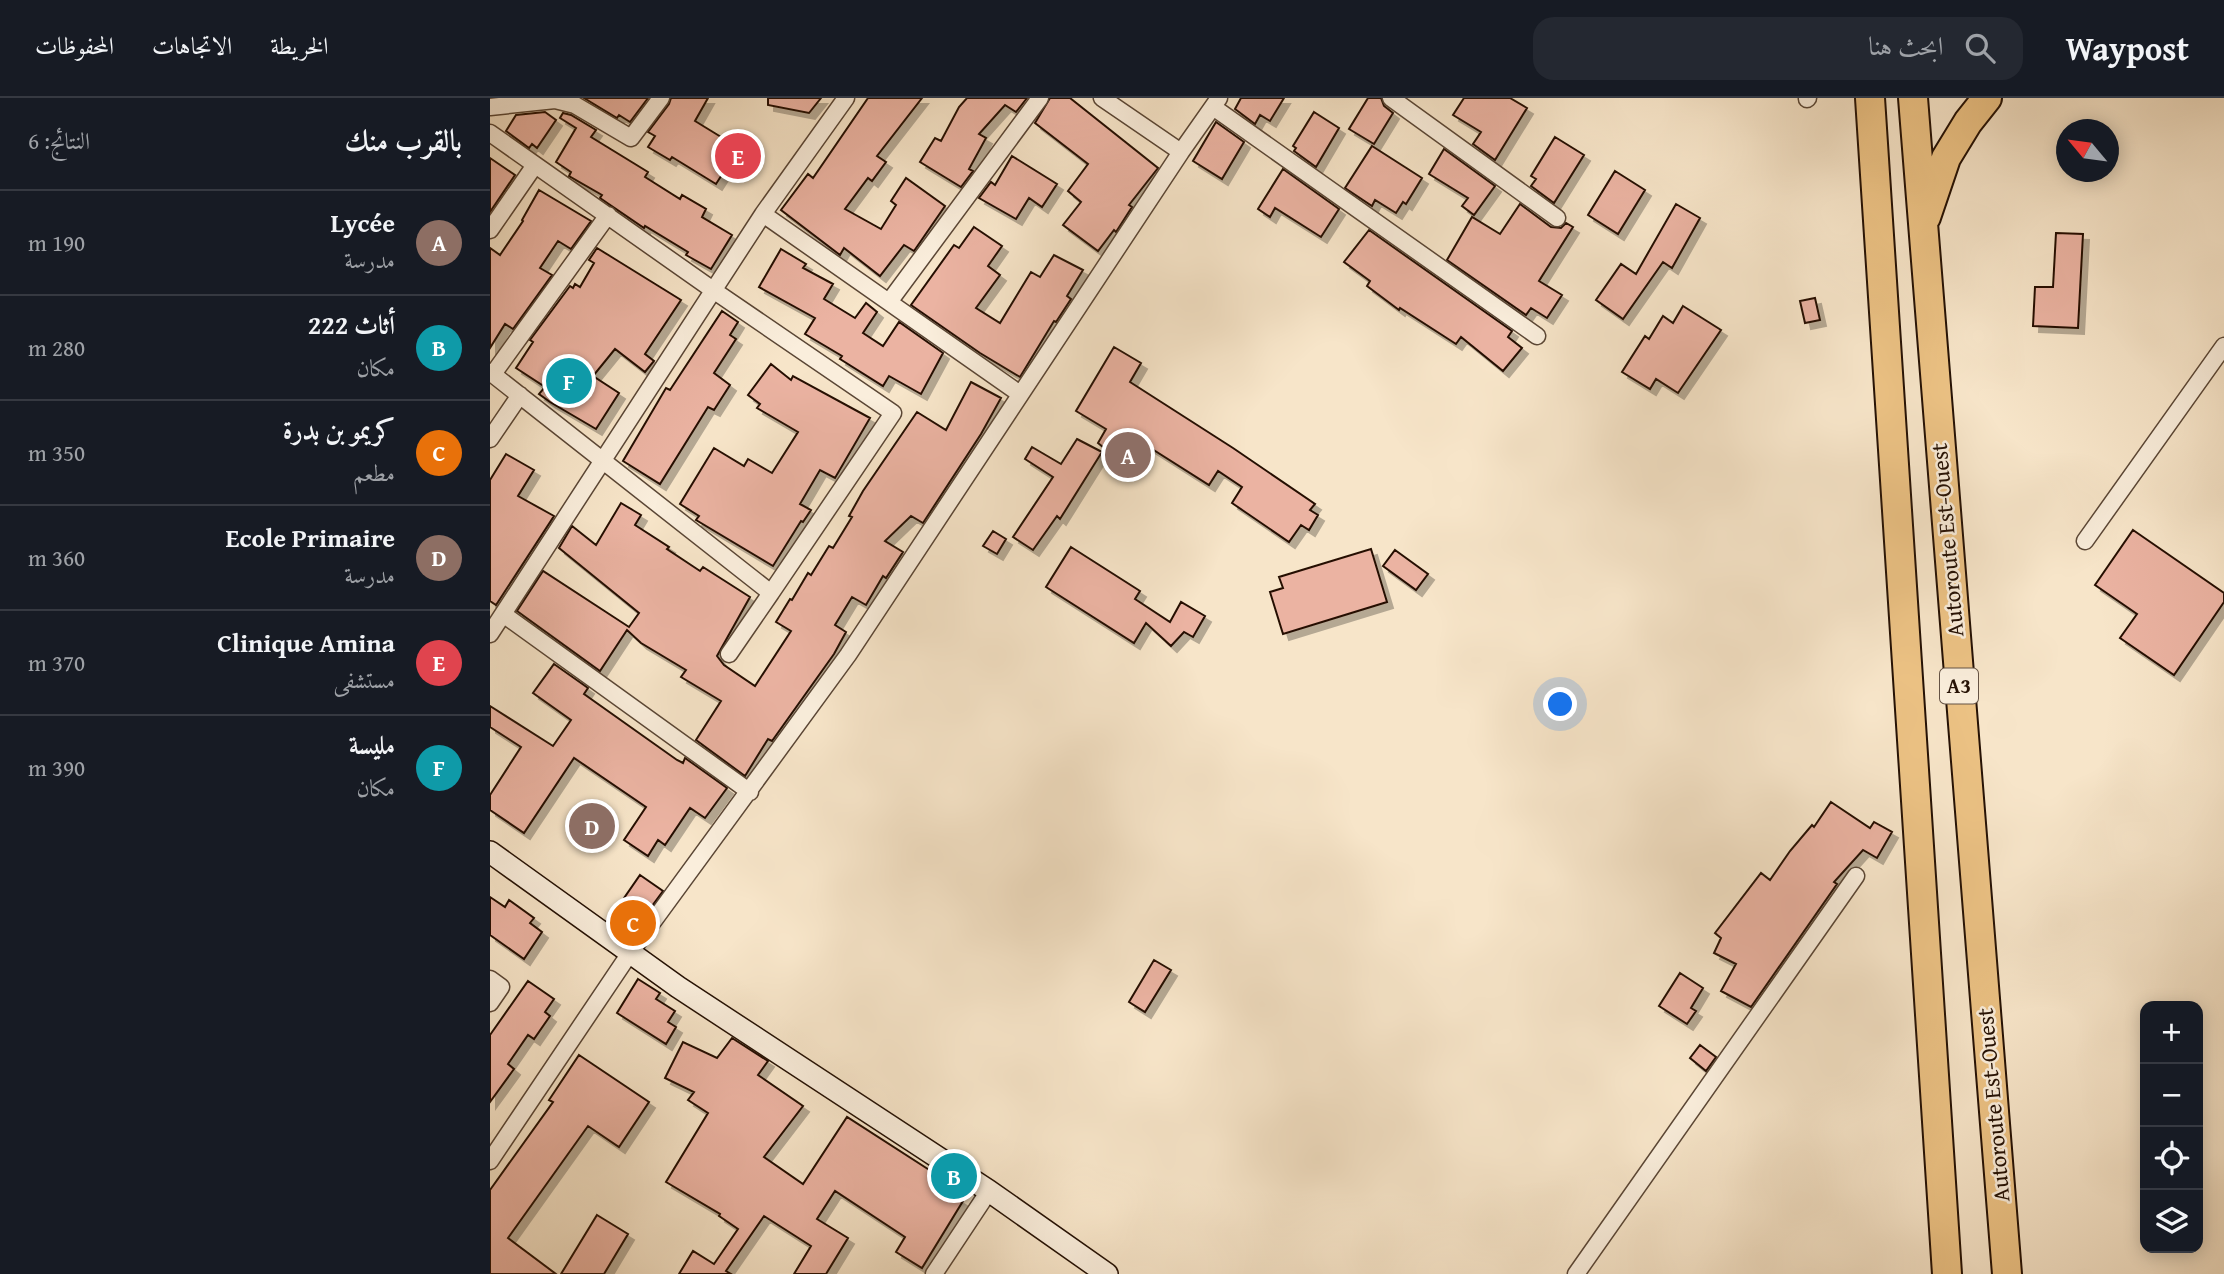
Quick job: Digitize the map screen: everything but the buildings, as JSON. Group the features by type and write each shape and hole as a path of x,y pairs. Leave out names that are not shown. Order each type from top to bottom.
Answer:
{"highway":[{"name":"Autoroute Est-Ouest","path":"1913,98 2007,1274"},
{"path":"1923,227 1946,158 1968,122 1987,98"},
{"name":"Autoroute Est-Ouest","path":"1870,99 1947,1274"}],"main road":[{"path":"490,852 678,987 989,1191 1107,1274"}],"street":[{"path":"490,107 555,100 575,105 631,138 661,98"},
{"path":"490,634 763,214 846,98"},
{"path":"889,302 1040,98"},
{"path":"1102,98 1181,152"},
{"path":"1391,98 1557,218"},
{"path":"490,1161 631,953 848,655 1216,103 1536,336"},
{"path":"490,133 893,413 729,654"},
{"path":"490,230 535,165"},
{"path":"763,214 1020,394"},
{"path":"608,215 492,373 771,593"},
{"path":"2085,541 2224,346"},
{"path":"490,439 520,395"},
{"path":"503,614 750,792"},
{"path":"1576,1274 1856,876"},
{"path":"490,979 501,987 490,1003"},
{"path":"934,1274 989,1191"}],"place":[{"name":"Clinique Amina","path":"738,156"},
{"name":"مليسة","path":"569,381"},
{"name":"Lycée","path":"1128,455"},
{"name":"Ecole Primaire","path":"592,826"},
{"name":"كريمو بن بدرة","path":"633,923"},
{"name":"أثاث 222","path":"954,1176"}]}
